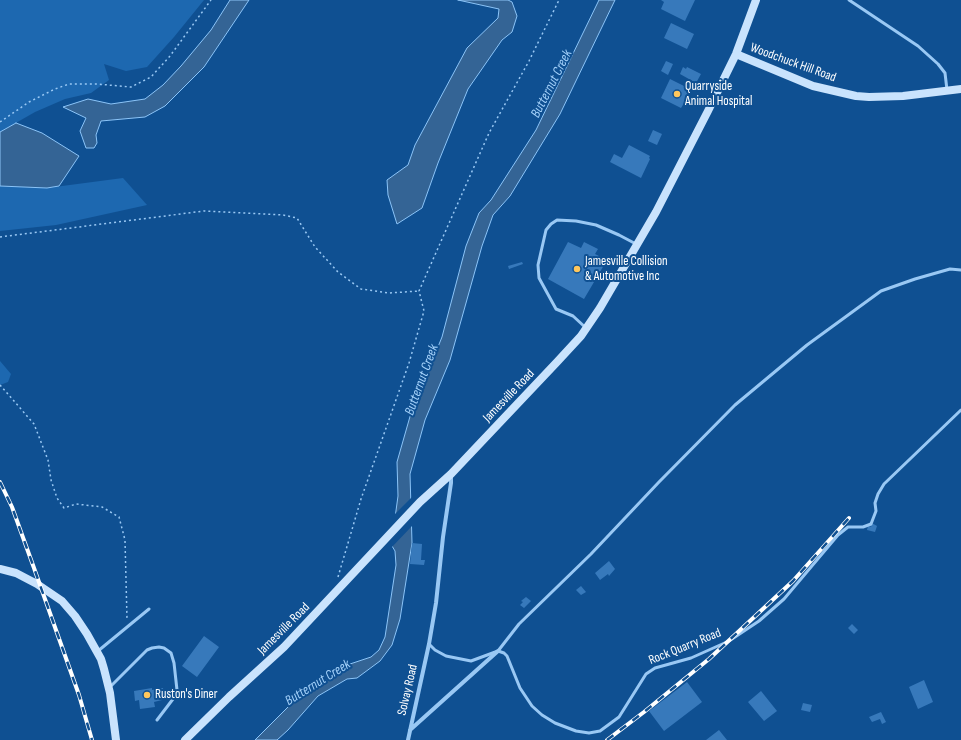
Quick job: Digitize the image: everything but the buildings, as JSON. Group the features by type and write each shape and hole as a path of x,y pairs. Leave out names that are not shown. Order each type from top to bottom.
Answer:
{"street":[{"name":"Jamesville Road","path":"185,740 228,697 284,647 420,502 451,474 558,362 586,328 600,308 656,212 736,54 756,0"},
{"name":"Woodchuck Hill Road","path":"736,54 813,86 856,96 903,96 961,89"},
{"path":"429,644 436,603 451,474"},
{"path":"0,569 16,573 37,584 62,601 75,616 97,652 104,670 109,688 116,740"},
{"name":"Solvay Road","path":"408,740 429,644"},
{"path":"410,730 498,651"}],"lane":[{"path":"849,0 918,46 938,64 945,73 947,90"},
{"path":"586,328 573,316 556,309 539,278 538,265 546,230 557,220 576,221 596,225 637,245"},
{"path":"429,644 435,650 446,656 471,661 498,651 519,624 591,554 735,405 807,345 881,291 950,269 961,270"},
{"name":"Rock Quarry Road","path":"498,651 507,656 520,688 532,706 542,715 555,723 576,731 600,731 619,716 646,674 655,668 690,658 729,641 759,621 784,599 838,535 848,527 863,527 871,524 876,511 875,503 884,484 961,410"},
{"path":"97,652 149,609"},
{"path":"109,688 147,650 159,647 164,648 171,653 174,663 177,690 173,699 157,720"}],"path":[{"path":"0,122 29,102 62,86 69,84 97,84 131,87 151,77 170,56 212,0"},
{"path":"337,581 361,499 409,363 424,311 419,291 489,134 529,61 559,0"},
{"path":"0,237 204,211 283,215 297,218 315,246 338,272 361,289 389,293 419,291"},
{"path":"0,385 34,424 48,460 51,480 57,498 64,508 76,504 102,507 118,517 125,540 127,627"}],"shaded area":[{"path":"0,0 204,0 147,67 126,71 104,64 109,80 91,93 65,99 35,112 0,132"},
{"path":"230,0 249,0 204,67 165,106 145,117 101,121 96,135 97,143 94,148 86,148 80,131 86,118 63,107 88,99 111,104 145,99 163,85 181,66 211,30"},
{"path":"458,0 508,0 512,2 517,16 512,32 502,40 468,89 438,163 422,208 397,224 388,195 387,180 408,165 415,145 467,48 498,18 499,9"},
{"path":"599,0 615,0 560,114 510,196 493,215 482,246 450,360 425,420 410,474 412,543 400,619 392,645 380,661 357,678 347,679 318,696 288,730 277,740 255,740 291,704 321,685 336,671 344,666 371,657 379,650 385,637 396,565 395,551 392,546 392,540 398,496 397,462 411,413 442,337 466,246 479,213 491,200 536,130"},
{"path":"16,123 42,133 79,156 59,186 47,188 0,186 0,132"},
{"path":"123,178 147,205 56,225 0,231 0,186 47,188"},
{"path":"0,361 11,374 8,382 0,385"}],"pier":[{"path":"413,496 413,525 391,548 390,540 393,516"}],"railway":[{"path":"0,482 12,507 34,568 79,695 92,740"},
{"path":"607,740 709,659 793,581 849,518"}],"place":[{"name":"Quarryside Animal Hospital","path":"677,94"},
{"name":"Jamesville Collision & Automotive Inc","path":"577,269"},
{"name":"Ruston's Diner","path":"147,695"}],"water label":[{"name":"Butternut Creek","path":"552,84"},
{"name":"Butternut Creek","path":"422,380"},
{"name":"Butternut Creek","path":"318,683"}]}
